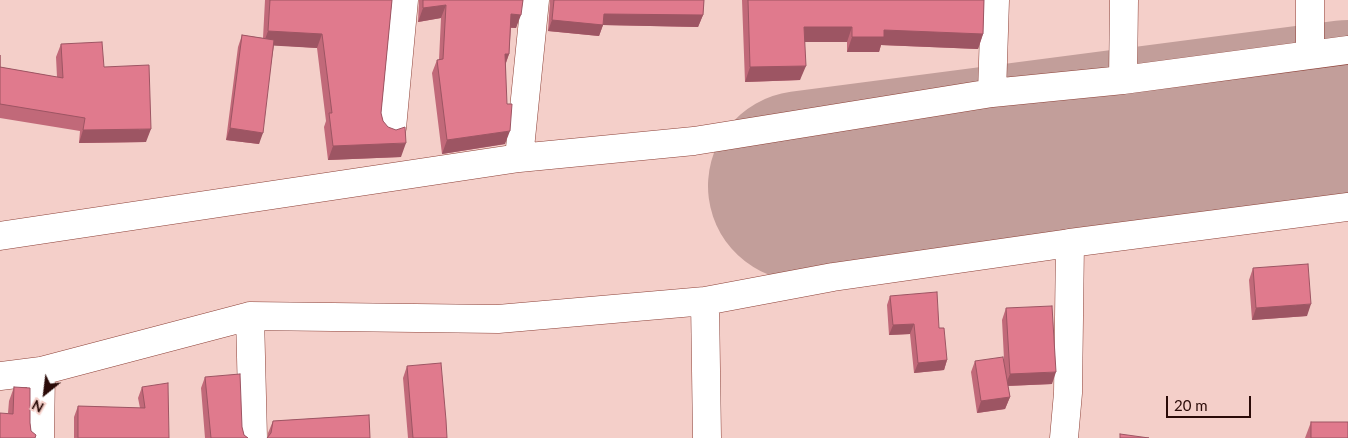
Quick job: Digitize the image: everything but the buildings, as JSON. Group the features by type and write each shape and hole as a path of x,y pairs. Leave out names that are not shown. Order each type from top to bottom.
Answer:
{"street":[{"path":"392,128 404,0"},
{"path":"520,158 535,0"},
{"path":"992,93 995,0"},
{"path":"1123,80 1124,0"},
{"path":"1310,0 1310,55"},
{"path":"0,236 520,158 694,141 992,93 1123,80 1348,50"},
{"path":"0,376 41,371 250,316 498,319 705,302 833,277 1070,243 1348,207"},
{"path":"1064,438 1068,393 1070,243"},
{"path":"705,302 707,438"},
{"path":"250,316 253,438"},
{"path":"40,438 41,371"}],"runway":[{"path":"803,186 1348,115"}]}
